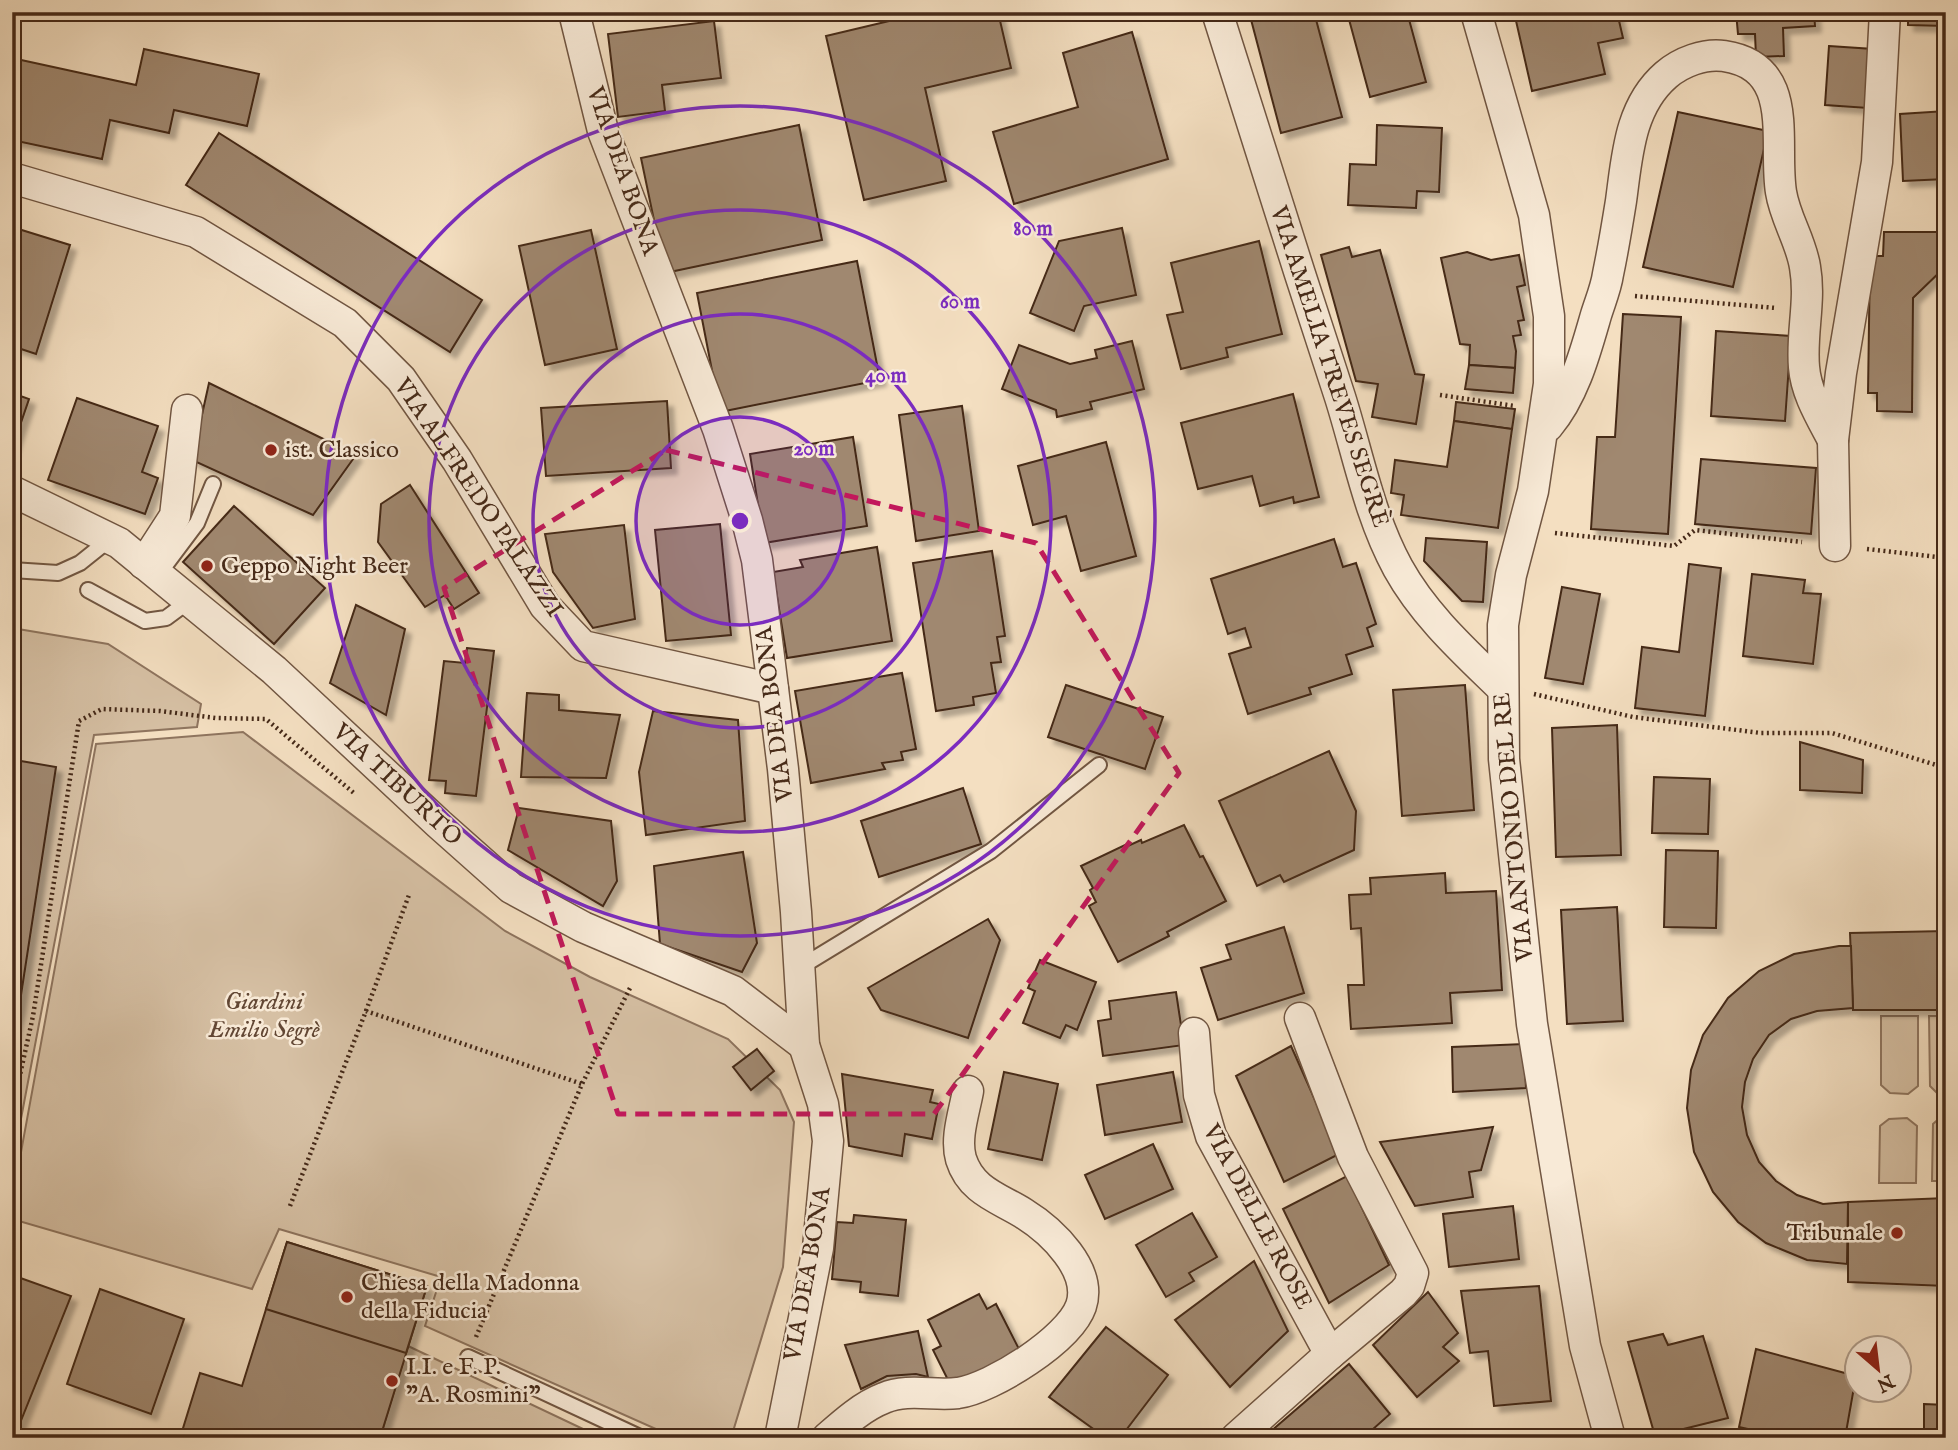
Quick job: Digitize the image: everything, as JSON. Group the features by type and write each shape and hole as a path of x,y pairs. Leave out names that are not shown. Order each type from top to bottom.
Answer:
{"street":[{"name":"VIA DEA BONA","path":"574,12 603,131 718,429 757,560 783,769 804,1045 823,1104 828,1149 818,1248 780,1438"},
{"name":"VIA AMELIA TREVES SEGRÈ","path":"1217,12 1350,428 1370,502 1387,546 1405,580 1444,631 1502,688"},
{"name":"VIA ANTONIO DEL RE","path":"1476,12 1526,181 1541,251 1550,327 1550,374 1543,422 1532,491 1511,575 1503,625 1502,688 1506,782 1532,1024 1585,1346 1610,1438"},
{"path":"1835,546 1833,440 1841,373 1877,162 1885,12"},
{"path":"1543,422 1560,410 1581,365 1608,278 1629,138 1641,110 1657,85 1671,71 1691,60 1723,56 1741,61 1755,69 1768,83 1777,102 1779,181 1783,207 1805,266 1808,311 1804,368 1814,402 1833,440"},
{"name":"VIA ALFREDO PALAZZI","path":"12,178 196,232 345,323 401,379 457,460 545,606 583,646 774,689"},
{"path":"151,569 175,516 187,410"},
{"name":"VIA TIBURTO","path":"12,491 110,539 151,569 274,670 439,824 512,888 583,927 733,991 804,1045"},
{"path":"1236,1438 1403,1293 1409,1286 1413,1273 1353,1157 1300,1018"},
{"name":"VIA DELLE ROSE","path":"1195,1033 1201,1104 1214,1144 1330,1354"},
{"path":"827,1438 861,1411 883,1398 923,1392 957,1393 999,1376 1058,1339 1079,1311 1083,1286 1079,1270 1069,1254 1026,1215 984,1192 965,1168 959,1146 968,1091"}],"lane":[{"path":"151,569 197,523 213,484"},
{"path":"12,569 58,573 80,563 110,539"},
{"path":"88,590 145,621 166,618 189,601"},
{"path":"799,968 991,851 1099,765"},
{"path":"468,1357 642,1438"}],"path":[{"path":"1602,294 1808,311"},
{"path":"1440,395 1543,422"},
{"path":"1523,530 1674,546 1695,530 1946,558"},
{"path":"1502,688 1646,719 1761,733 1832,733 1946,768"},
{"path":"12,1111 33,1016 79,721 102,709 160,710 216,718 266,719 358,796"},
{"path":"290,1206 409,895"},
{"path":"468,1357 582,1084 630,988"},
{"path":"366,1011 582,1084"}],"highlighted area":[{"path":"666,450 1036,543 1179,773 934,1114 618,1114 444,588"}],"green space":[{"path":"12,628 108,644 201,704 197,727 94,735 12,1166"},
{"name":"Giardini Emilio Segrè","path":"243,732 505,931 590,977 728,1039 780,1090 794,1122 783,1267 731,1438 676,1438 425,1326 441,1277 279,1229 252,1289 12,1219 12,1201 96,744"},
{"path":"1881,1016 1918,1016 1918,1086 1908,1094 1890,1093 1881,1085"},
{"path":"1929,1016 1946,1016 1946,1094 1938,1094 1930,1086"},
{"path":"1946,1116 1946,1181 1932,1181 1933,1124"},
{"path":"1907,1118 1917,1126 1916,1183 1879,1183 1880,1126 1889,1119"},
{"path":"408,1346 602,1438 380,1438"}],"building":[{"path":"927,12 998,12 1011,68 925,88 946,181 864,200 826,36"},
{"path":"1249,12 1314,12 1342,117 1281,133"},
{"path":"1347,12 1407,12 1426,82 1370,97"},
{"path":"1514,12 1617,12 1623,38 1598,43 1605,74 1532,91"},
{"path":"1736,12 1814,12 1815,26 1783,28 1784,56 1756,57 1755,34 1738,34"},
{"path":"1908,12 1946,12 1946,26 1908,25"},
{"path":"714,21 721,78 662,85 665,111 618,117 608,34"},
{"path":"1132,32 1168,159 1014,204 993,132 1078,107 1063,53"},
{"path":"1829,46 1873,49 1868,108 1825,105"},
{"path":"144,49 259,74 247,126 174,110 169,133 110,120 102,159 12,140 12,58 136,85"},
{"path":"1946,111 1946,179 1903,181 1900,114"},
{"path":"1678,112 1768,131 1733,287 1643,267"},
{"path":"799,125 822,240 665,273 641,158"},
{"path":"1377,125 1442,128 1439,192 1417,191 1416,208 1348,205 1350,164 1376,165"},
{"path":"219,133 482,300 450,352 186,185"},
{"path":"12,227 70,245 36,354 12,346"},
{"path":"1122,228 1136,295 1084,306 1074,331 1030,313 1059,241"},
{"path":"591,230 617,349 545,365 519,246"},
{"path":"1884,232 1946,232 1946,266 1913,298 1912,412 1877,411 1877,393 1868,393 1870,256 1883,256"},
{"path":"1259,241 1282,334 1226,348 1228,357 1181,369 1167,315 1183,312 1171,263"},
{"path":"1349,247 1352,257 1380,250 1415,374 1424,375 1416,424 1372,417 1378,384 1356,381 1321,255"},
{"path":"1467,252 1491,260 1519,255 1525,285 1517,287 1524,320 1518,321 1521,335 1513,336 1515,368 1469,365 1470,345 1460,344 1441,258"},
{"path":"857,261 880,380 720,412 697,293"},
{"path":"1623,314 1681,317 1668,534 1591,529 1597,437 1615,437"},
{"path":"1716,331 1791,336 1785,421 1711,416"},
{"path":"1132,341 1144,389 1090,402 1092,409 1057,417 1056,410 1002,389 1019,345 1070,364 1097,358 1095,350"},
{"path":"1469,365 1515,368 1513,393 1465,389"},
{"path":"209,383 356,455 313,515 192,460"},
{"path":"12,393 29,399 12,449"},
{"path":"1293,394 1319,497 1294,503 1293,497 1260,506 1252,476 1198,489 1181,423"},
{"path":"77,398 158,426 142,472 158,478 145,514 48,480"},
{"path":"667,401 671,468 546,476 541,408"},
{"path":"1456,402 1515,409 1512,429 1454,421"},
{"path":"962,406 979,531 916,541 899,415"},
{"path":"1454,421 1512,429 1498,528 1401,515 1404,495 1391,493 1395,460 1447,467"},
{"path":"853,437 867,526 764,543 750,454"},
{"path":"1106,442 1136,556 1081,571 1066,516 1033,525 1018,466"},
{"path":"1701,459 1816,468 1811,534 1695,524"},
{"path":"410,485 479,593 454,609 445,595 425,607 378,542 381,504"},
{"path":"234,506 325,588 274,644 183,562"},
{"path":"720,524 731,635 666,641 655,530"},
{"path":"624,525 635,619 593,628 553,572 545,534"},
{"path":"1426,538 1487,542 1483,602 1462,601 1424,561"},
{"path":"1334,539 1343,567 1356,563 1376,624 1367,628 1373,646 1346,655 1352,674 1309,688 1311,694 1248,714 1229,654 1251,647 1245,628 1228,634 1211,579"},
{"path":"877,547 892,641 787,658 773,572 803,567 800,560"},
{"path":"992,551 1005,636 997,637 1001,662 991,663 996,693 973,697 974,705 936,711 913,563"},
{"path":"1689,564 1721,568 1705,716 1635,708 1642,647 1679,652"},
{"path":"1752,574 1805,580 1803,593 1821,594 1813,664 1743,656"},
{"path":"1562,587 1600,594 1583,684 1545,678"},
{"path":"356,605 405,629 386,715 330,683"},
{"path":"467,648 494,651 476,796 445,793 446,781 429,780 444,661 465,663"},
{"path":"902,673 916,749 901,752 903,760 882,763 885,769 811,783 795,691"},
{"path":"1066,685 1163,717 1145,769 1048,737"},
{"path":"1465,685 1474,810 1402,816 1393,690"},
{"path":"527,693 559,695 559,710 620,715 606,778 521,777"},
{"path":"653,711 738,720 745,821 646,835 639,772"},
{"path":"1617,725 1621,855 1556,857 1552,728"},
{"path":"1800,742 1863,760 1862,793 1800,790"},
{"path":"1329,751 1356,811 1354,850 1284,882 1280,875 1257,886 1219,801"},
{"path":"15,760 56,767 19,1008 12,1037 12,778"},
{"path":"1654,777 1710,779 1708,834 1652,833"},
{"path":"963,788 981,844 879,877 861,821"},
{"path":"519,808 611,821 617,881 603,906 508,850"},
{"path":"1184,825 1226,901 1167,932 1169,936 1118,962 1089,906 1096,902 1090,890 1093,888 1081,866 1127,844 1128,846 1141,840 1142,843"},
{"path":"1666,850 1718,851 1716,928 1664,927"},
{"path":"743,852 757,943 742,972 660,944 654,866"},
{"path":"1445,873 1446,893 1496,891 1502,990 1450,993 1452,1023 1351,1029 1348,985 1364,985 1361,928 1351,929 1349,895 1371,894 1370,878"},
{"path":"1617,907 1623,1021 1567,1024 1561,910"},
{"path":"988,919 1000,940 968,1038 881,1010 868,988"},
{"path":"1284,927 1304,993 1218,1020 1201,968 1231,959 1226,945"},
{"path":"1946,931 1946,1010 1853,1010 1850,933"},
{"path":"1851,946 1853,1008 1817,1011 1791,1019 1769,1035 1753,1059 1745,1082 1742,1107 1747,1135 1759,1162 1776,1181 1797,1195 1823,1204 1848,1202 1847,1264 1807,1260 1766,1243 1738,1222 1713,1192 1694,1152 1687,1108 1691,1070 1703,1035 1728,998 1759,971 1794,954"},
{"path":"1040,960 1096,982 1077,1030 1066,1025 1060,1038 1023,1023 1035,991 1028,988"},
{"path":"1176,992 1184,1045 1103,1056 1098,1021 1111,1019 1109,1001"},
{"path":"1524,1044 1526,1088 1453,1092 1452,1047"},
{"path":"1291,1046 1339,1154 1284,1182 1236,1076"},
{"path":"757,1049 774,1071 751,1090 733,1067"},
{"path":"1004,1072 1058,1084 1042,1160 988,1149"},
{"path":"1173,1072 1182,1122 1105,1135 1097,1085"},
{"path":"842,1074 933,1090 930,1102 939,1104 932,1139 905,1134 902,1156 849,1146"},
{"path":"1493,1127 1481,1170 1469,1172 1473,1197 1415,1206 1380,1142"},
{"path":"1153,1144 1173,1189 1105,1219 1085,1175"},
{"path":"1347,1176 1389,1265 1329,1303 1283,1209"},
{"name":"Tribunale","path":"1946,1198 1946,1286 1848,1282 1848,1202"},
{"path":"1513,1206 1519,1259 1449,1267 1443,1214"},
{"path":"1192,1213 1217,1257 1189,1273 1194,1281 1166,1297 1136,1245"},
{"path":"854,1215 906,1220 898,1296 860,1292 861,1282 832,1279 837,1222 853,1223"},
{"path":"287,1242 427,1286 380,1438 180,1438 200,1373 242,1386"},
{"name":"Chiesa della Madonna della Fiducia","path":"287,1242 427,1286 406,1353 266,1309"},
{"path":"1254,1261 1288,1331 1230,1387 1175,1320"},
{"path":"12,1275 71,1296 14,1438 12,1438"},
{"path":"1539,1286 1551,1401 1494,1406 1488,1351 1470,1353 1461,1291"},
{"path":"100,1289 184,1319 151,1414 67,1384"},
{"path":"1428,1292 1458,1333 1443,1347 1459,1361 1417,1397 1373,1345"},
{"path":"979,1294 987,1309 996,1304 1023,1357 954,1392 933,1350 941,1346 928,1320"},
{"path":"1106,1327 1168,1375 1120,1438 1106,1438 1049,1397"},
{"path":"918,1331 928,1377 916,1374 887,1376 861,1389 845,1345"},
{"path":"1663,1334 1668,1345 1703,1336 1728,1418 1655,1436 1628,1342"},
{"path":"1756,1349 1842,1372 1842,1404 1851,1404 1845,1438 1788,1438 1739,1427"},
{"path":"1349,1364 1390,1414 1363,1438 1263,1438"},
{"path":"1924,1404 1946,1405 1946,1438 1912,1438 1912,1429 1924,1429"}],"place":[{"name":"ist. Classico","path":"271,450"},
{"name":"Geppo Night Beer","path":"207,566"},
{"name":"Tribunale","path":"1897,1233"},
{"name":"Chiesa della Madonna della Fiducia","path":"347,1297"},
{"name":"I.I. e F. P. \"A. Rosmini\"","path":"392,1381"}]}
